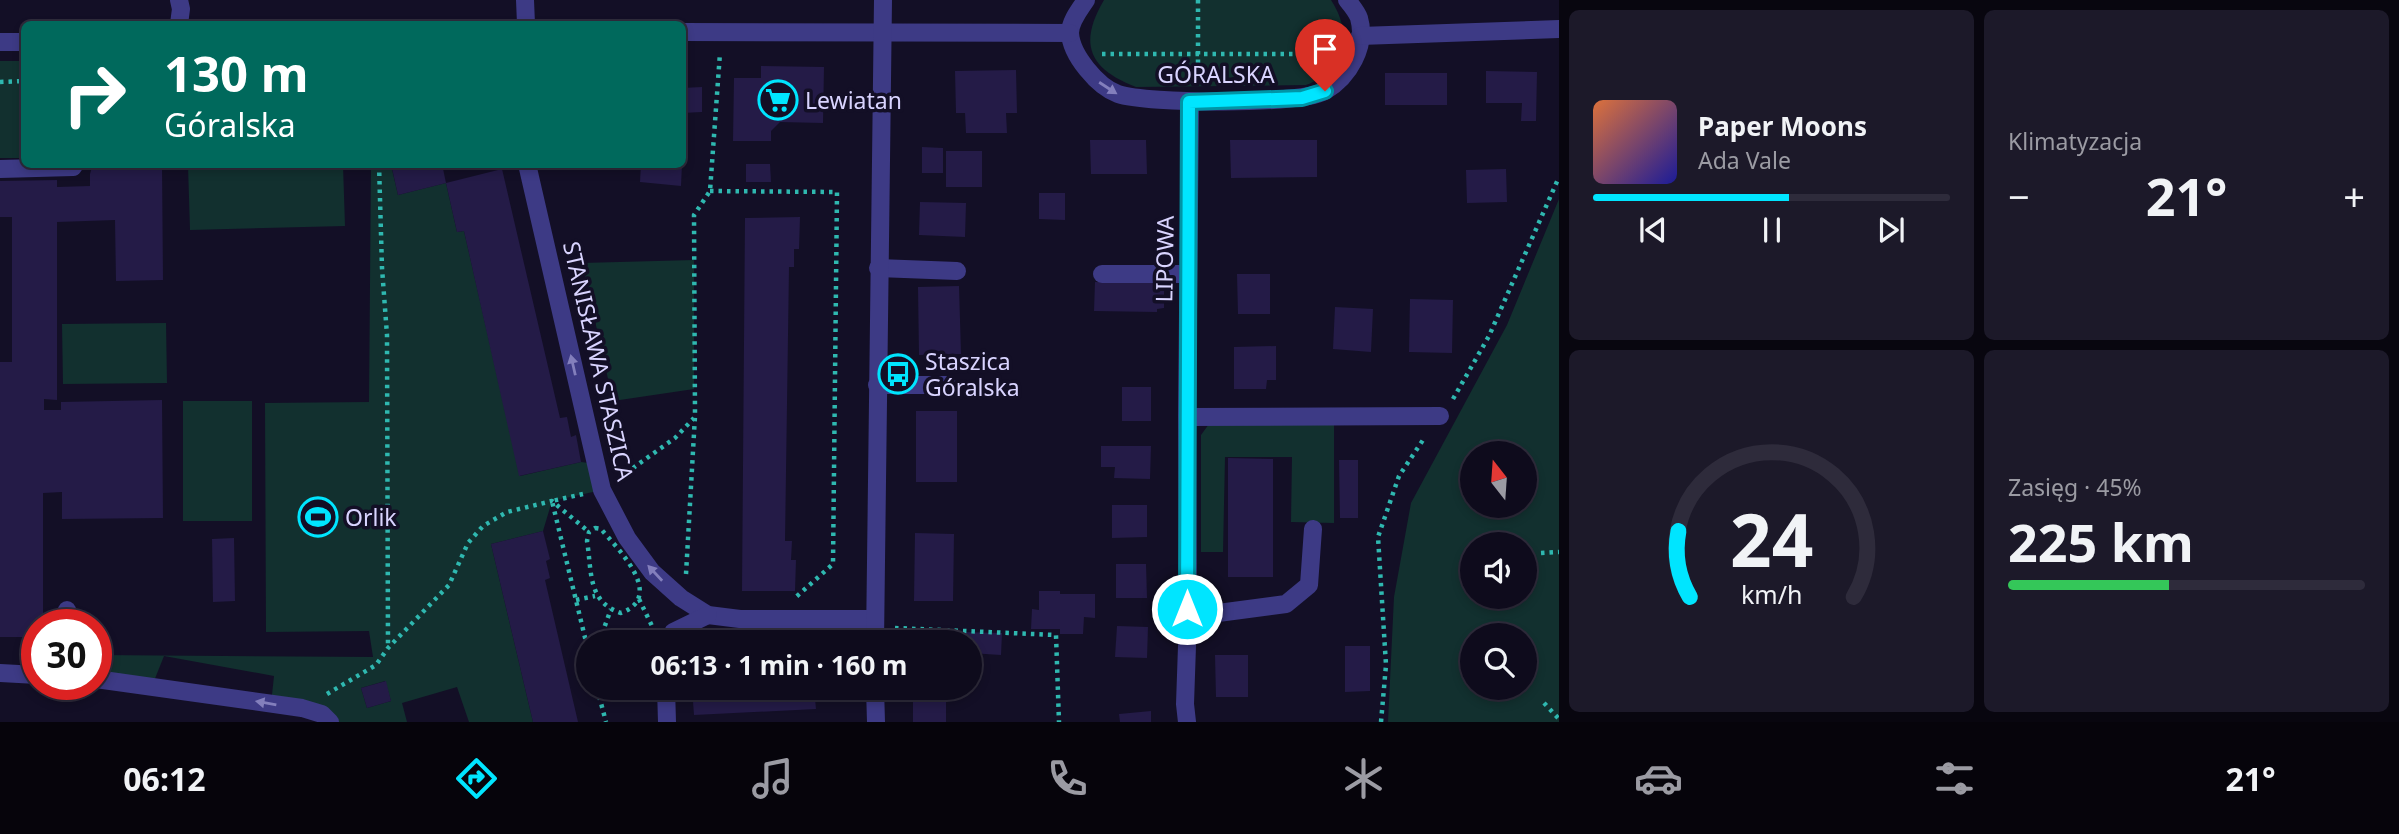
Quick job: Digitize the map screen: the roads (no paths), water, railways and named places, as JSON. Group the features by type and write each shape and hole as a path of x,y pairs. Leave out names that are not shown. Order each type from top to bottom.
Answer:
{"street":[{"path":"179,0 179,21"},
{"path":"526,0 526,21"},
{"path":"880,630 882,624 877,385 883,0"},
{"path":"686,32 1070,33 1075,15 1086,0"},
{"path":"1347,0 1359,18 1360,36 1559,29"},
{"name":"GÓRALSKA","path":"1070,33 1077,54 1104,87 1118,94 1194,102 1302,98 1325,91 1343,76 1354,62 1360,36"},
{"path":"0,42 21,42"},
{"name":"LIPOWA","path":"1187,722 1188,274 1194,102"},
{"path":"0,169 36,168"},
{"name":"STANISŁAWA STASZICA","path":"528,168 602,489 627,538 652,572 684,600 708,615 740,619 882,624"},
{"path":"878,268 957,271"},
{"path":"1102,274 1188,274"},
{"path":"877,385 948,385"},
{"path":"1187,418 1440,416"},
{"path":"1188,617 1286,604 1309,585 1313,529"},
{"path":"677,630 708,615"},
{"path":"0,673 21,674"},
{"path":"112,681 302,708 321,714 330,722"},
{"path":"666,700 667,722"},
{"path":"876,700 876,722"}],"place":[{"name":"Lewiatan","path":"778,100"},
{"name":"Staszica Góralska","path":"898,374"},
{"name":"Orlik","path":"318,517"}]}
